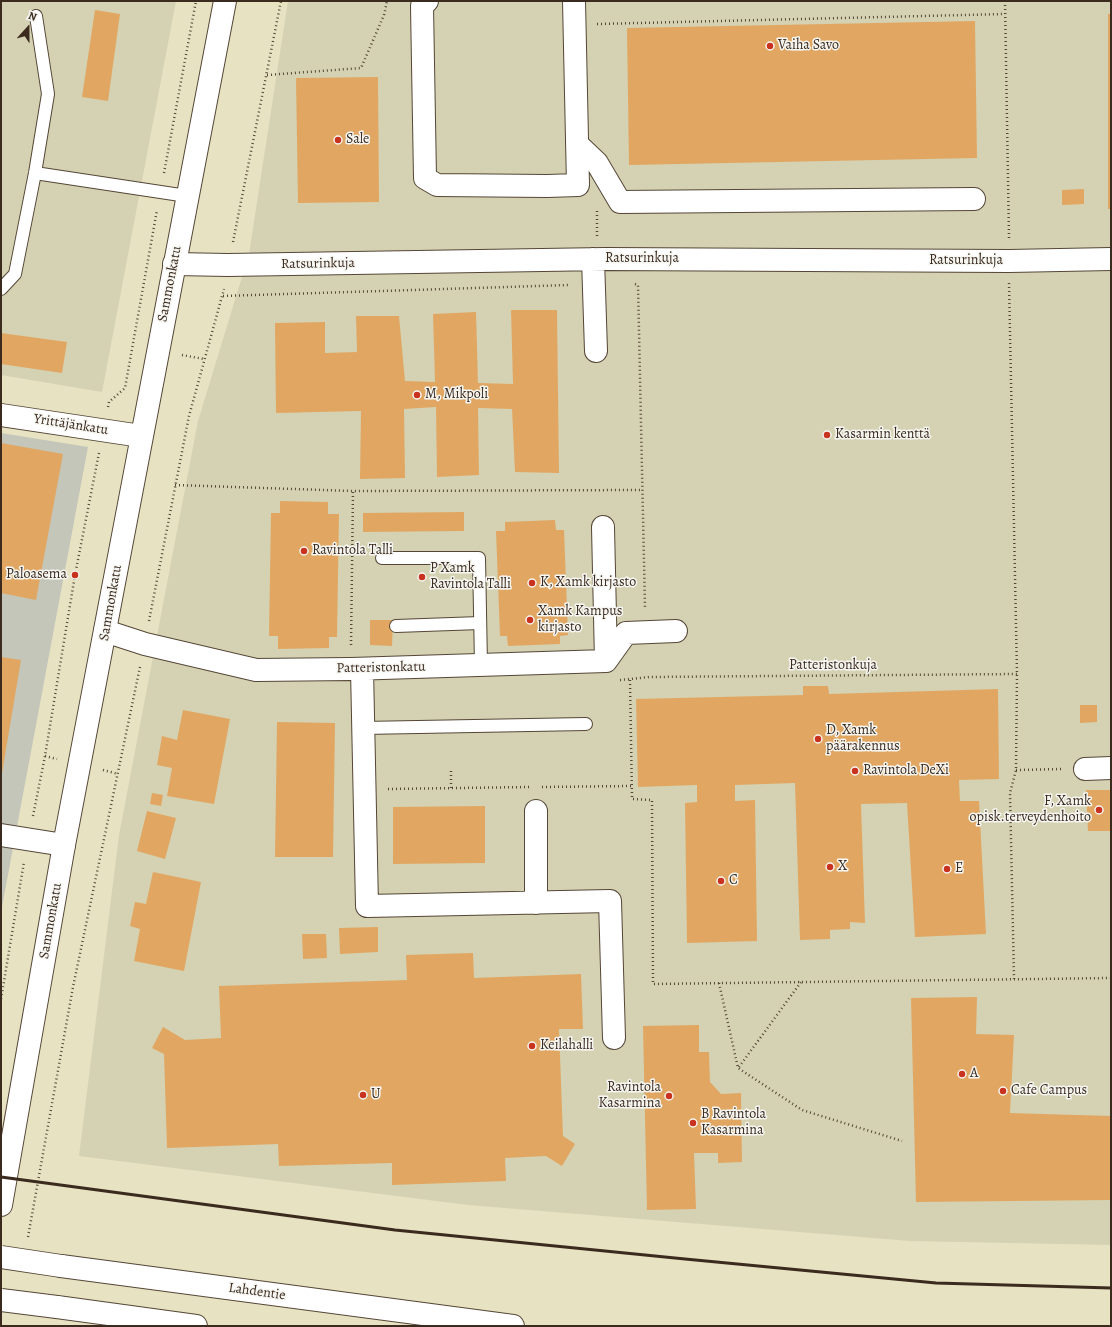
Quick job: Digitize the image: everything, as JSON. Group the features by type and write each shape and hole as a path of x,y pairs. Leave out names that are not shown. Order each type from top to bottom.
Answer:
{"main road":[{"name":"Sammonkatu","path":"1,1206 64,845 225,1"},
{"path":"427,1 422,6 425,178 436,184 578,185 574,1"},
{"path":"577,144 596,163 620,202 974,199"},
{"path":"593,259 596,351"},
{"name":"Ratsurinkuja","path":"174,264 228,265 593,259 1009,261 1111,259"},
{"name":"Yrittäjänkatu","path":"1,414 141,436"},
{"path":"603,527 606,661"},
{"name":"Patteristonkatu","path":"106,631 145,644 256,670 356,669 606,661"},
{"path":"606,661 626,633 676,631"},
{"path":"356,669 362,728 367,906 610,901 614,1038"},
{"path":"1085,769 1111,768"},
{"path":"536,811 536,903"},
{"path":"1,835 64,845"},
{"name":"Lahdentie","path":"1,1258 513,1326"},
{"path":"1,1300 196,1326"}],"lane":[{"path":"1,289 15,274 36,173 48,94 36,16"},
{"path":"36,173 187,196"},
{"path":"382,558 479,558 480,665"},
{"path":"396,626 480,623"},
{"path":"362,728 586,724"}],"path":[{"name":"Sammonkatu","path":"1,1000 28,839 45,756 75,575 109,402 125,388 196,1"},
{"path":"266,75 361,68 384,15 388,1"},
{"path":"1005,1 1017,674 1016,770 1010,793 1014,978"},
{"path":"593,24 1005,14"},
{"path":"631,284 638,285 646,632"},
{"path":"223,296 593,285"},
{"path":"175,485 353,491 643,490"},
{"path":"353,491 356,669"},
{"name":"Patteristonkuja","path":"650,677 1017,674"},
{"path":"630,680 632,799 652,800 653,984 1014,978 1111,978"},
{"path":"1016,770 1085,769"},
{"path":"451,770 451,788"},
{"path":"364,790 631,786"},
{"path":"738,1068 801,982"},
{"path":"719,983 738,1068 802,1110 902,1141"}],"shaded area":[{"path":"1,1 176,1 102,392 1,375"},
{"path":"288,1 1111,1 1111,1245 910,1241 468,1205 79,1156 119,835 198,421 249,254"},
{"path":"1,433 88,447 1,912"}],"building":[{"path":"95,10 120,14 108,101 82,97"},
{"path":"1108,14 1111,14 1111,209 1108,209"},
{"path":"975,21 977,158 629,165 627,28"},
{"name":"Sale","path":"378,77 379,202 298,203 296,78"},
{"path":"1084,189 1084,204 1062,205 1062,190"},
{"name":"M, Mikpoli","path":"511,310 557,310 559,473 515,472 512,409 478,408 479,475 437,477 436,407 404,409 405,478 360,479 361,411 276,413 275,323 325,322 325,353 357,352 356,316 399,316 405,381 435,382 433,314 476,312 478,383 513,384"},
{"path":"1,333 67,342 62,373 1,364"},
{"path":"1,443 63,454 36,600 1,593"},
{"path":"280,501 328,502 328,514 339,514 337,637 329,637 329,648 278,649 278,636 269,636 271,513 280,513"},
{"path":"464,512 464,531 363,532 363,513"},
{"name":"K, Xamk kirjasto","path":"555,520 556,530 564,530 568,635 560,636 560,644 508,646 507,636 500,636 496,531 505,531 505,522"},
{"path":"370,620 393,620 392,646 370,645"},
{"path":"1,657 21,660 2,773 1,773"},
{"path":"803,686 828,686 829,694 998,689 999,779 959,780 960,801 979,801 986,934 915,937 907,803 861,804 865,923 850,922 850,929 830,930 830,939 800,940 795,783 735,785 735,801 755,800 757,941 687,943 685,803 697,802 697,785 638,787 636,699 803,695"},
{"path":"1080,705 1097,705 1097,722 1080,723"},
{"path":"183,710 230,719 214,804 167,796 172,768 157,765 162,736 177,740"},
{"path":"277,722 335,723 333,857 275,857"},
{"name":"F, Xamk opisk.terveydenhoito","path":"1086,790 1111,790 1111,831 1088,831"},
{"path":"152,793 163,795 161,806 150,804"},
{"path":"485,806 485,863 393,864 393,807"},
{"path":"147,811 176,818 165,859 137,851"},
{"path":"153,872 201,882 184,971 134,961 140,929 130,926 135,902 146,904"},
{"path":"378,927 378,952 340,954 339,928"},
{"path":"302,934 326,934 327,958 303,959"},
{"name":"U","path":"473,953 474,978 581,974 583,1029 559,1029 563,1136 575,1144 562,1166 546,1156 505,1158 506,1181 392,1185 392,1163 279,1166 278,1144 167,1148 164,1054 152,1048 163,1027 185,1040 221,1038 219,986 407,980 406,955"},
{"name":"A","path":"977,997 976,1034 1014,1035 1010,1113 1111,1116 1111,1200 916,1202 911,998"},
{"name":"B Ravintola Kasarmina","path":"699,1025 699,1052 709,1052 710,1082 721,1094 741,1093 742,1162 718,1163 718,1153 694,1153 696,1209 647,1210 643,1026"}],"railway":[{"path":"1,1177 395,1230 936,1283 1111,1288"}],"place":[{"name":"Vaiha Savo","path":"770,46"},
{"name":"Sale","path":"338,140"},
{"name":"M, Mikpoli","path":"417,395"},
{"name":"Kasarmin kenttä","path":"827,435"},
{"name":"Ravintola Talli","path":"304,551"},
{"name":"Paloasema","path":"75,575"},
{"name":"P Xamk Ravintola Talli","path":"422,577"},
{"name":"K, Xamk kirjasto","path":"532,583"},
{"name":"Xamk Kampus kirjasto","path":"530,620"},
{"name":"D, Xamk päärakennus","path":"818,739"},
{"name":"Ravintola DeXi","path":"855,771"},
{"name":"F, Xamk opisk.terveydenhoito","path":"1099,810"},
{"name":"X","path":"830,867"},
{"name":"E","path":"947,869"},
{"name":"C","path":"721,881"},
{"name":"Keilahalli","path":"532,1046"},
{"name":"A","path":"962,1074"},
{"name":"Cafe Campus","path":"1003,1091"},
{"name":"U","path":"363,1095"},
{"name":"Ravintola Kasarmina","path":"669,1096"},
{"name":"B Ravintola Kasarmina","path":"693,1123"}]}
